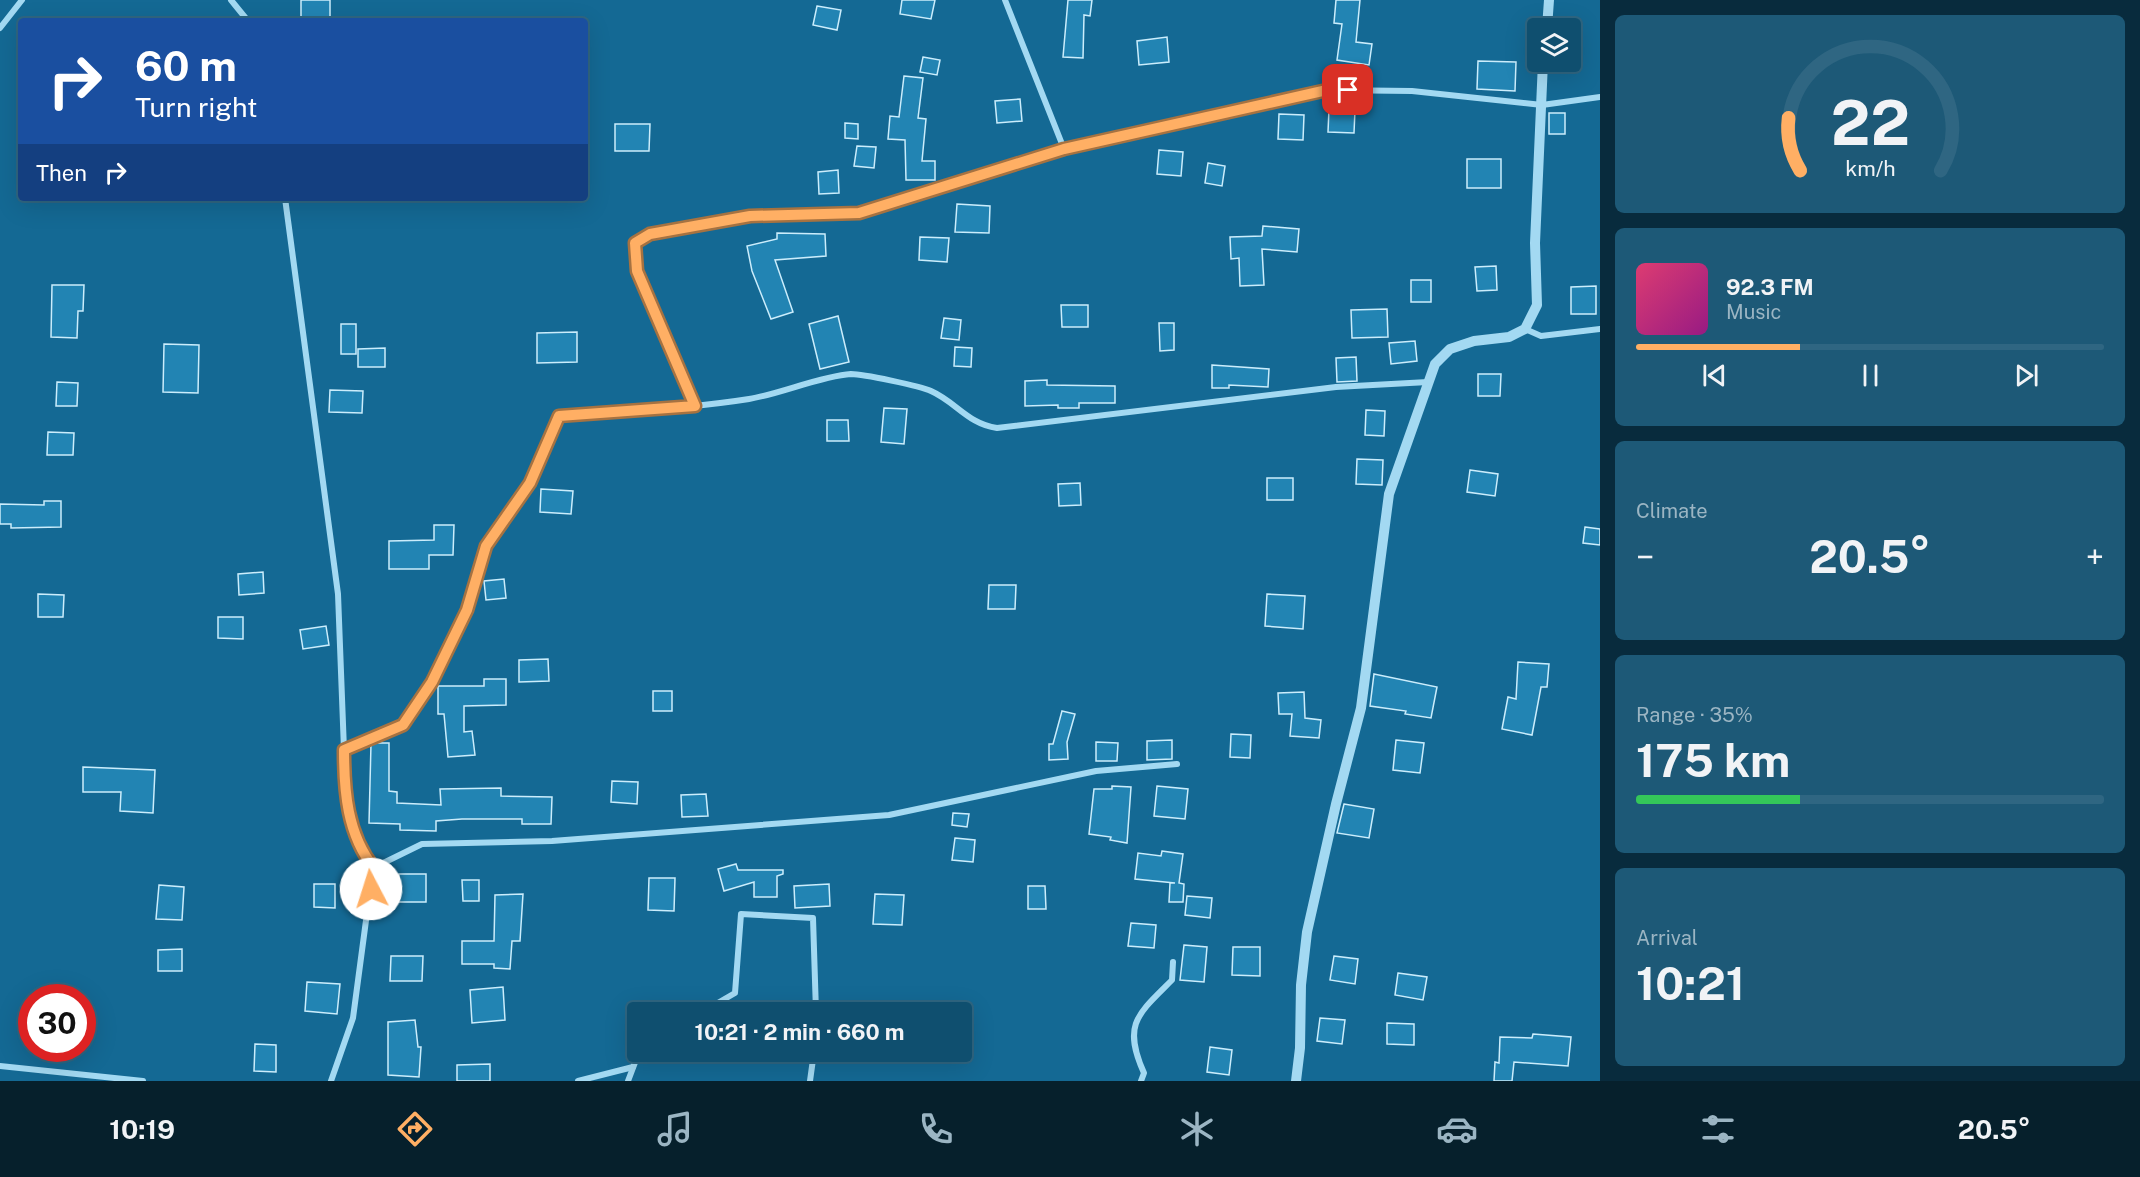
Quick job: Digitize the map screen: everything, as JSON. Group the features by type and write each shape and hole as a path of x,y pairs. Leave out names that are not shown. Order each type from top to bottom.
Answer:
{"street":[{"path":"0,28 22,0"},
{"path":"231,0 246,18"},
{"path":"1005,0 1064,149"},
{"path":"1548,18 1550,0"},
{"path":"1296,1081 1300,1048 1301,985 1307,932 1336,804 1361,708 1389,494 1435,364 1450,349 1473,341 1509,337 1525,329 1537,305 1535,243 1544,72"},
{"path":"695,406 637,271 635,243 650,234 750,216 859,213 1064,149 1327,90 1412,91 1542,105 1600,97"},
{"path":"285,201 338,594 344,750 352,829 363,855 374,868 353,1018 331,1081"},
{"path":"1525,329 1541,336 1600,329"},
{"path":"344,750 403,725 432,682 467,610 486,546 530,483 559,416 695,406 751,398 852,374 930,390 969,419 984,426 997,428 1336,387 1428,382"},
{"path":"374,868 422,844 552,841 889,814 1096,771 1177,764"},
{"path":"719,1002 735,993 741,914 813,918 816,1002"},
{"path":"1141,1081 1144,1073 1134,1050 1137,1016 1172,980 1173,962"},
{"path":"628,1081 635,1062"},
{"path":"810,1081 813,1062"},
{"path":"0,1066 144,1081"},
{"path":"578,1081 633,1067"}],"building":[{"path":"301,0 330,0 330,18 301,17"},
{"path":"902,0 935,0 931,19 900,14"},
{"path":"1068,0 1092,0 1090,16 1084,15 1083,58 1063,57"},
{"path":"1336,0 1360,0 1356,42 1372,44 1369,65 1337,60 1342,24 1334,23"},
{"path":"817,6 841,10 837,30 813,25"},
{"path":"1167,37 1169,62 1139,65 1137,41"},
{"path":"923,57 940,60 937,75 920,72"},
{"path":"1478,61 1516,62 1515,91 1477,89"},
{"path":"904,76 923,78 918,118 926,119 922,161 935,161 935,180 906,180 905,140 888,139 890,116 899,117"},
{"path":"1020,99 1022,121 997,123 995,101"},
{"path":"1329,109 1355,110 1354,133 1328,132"},
{"path":"1549,113 1565,113 1565,134 1549,134"},
{"path":"1279,114 1304,115 1303,140 1278,139"},
{"path":"845,123 858,124 858,139 845,138"},
{"path":"615,124 650,124 649,151 615,151"},
{"path":"857,146 876,147 874,168 854,166"},
{"path":"1159,150 1183,152 1181,176 1157,174"},
{"path":"1467,159 1501,159 1501,188 1467,188"},
{"path":"1208,163 1225,166 1222,186 1205,183"},
{"path":"838,170 839,193 819,194 818,172"},
{"path":"957,204 990,206 989,233 955,232"},
{"path":"1263,226 1299,229 1297,252 1262,249 1264,285 1240,286 1239,258 1231,259 1230,237 1262,236"},
{"path":"777,233 825,234 826,256 775,260 793,312 771,319 752,271 747,246 777,239"},
{"path":"920,237 949,238 947,262 919,260"},
{"path":"1496,266 1497,290 1477,291 1475,267"},
{"path":"1411,280 1431,280 1431,302 1411,302"},
{"path":"52,285 84,285 83,311 78,311 77,338 51,337"},
{"path":"1596,286 1596,314 1571,314 1571,287"},
{"path":"1061,305 1088,305 1088,327 1062,327"},
{"path":"1387,309 1388,337 1352,338 1351,310"},
{"path":"838,316 849,362 820,369 809,324"},
{"path":"944,318 961,320 959,340 941,338"},
{"path":"1159,323 1174,323 1174,350 1160,351"},
{"path":"341,324 356,324 356,354 341,354"},
{"path":"577,332 577,362 537,363 537,333"},
{"path":"1415,341 1417,361 1391,364 1389,343"},
{"path":"164,344 199,345 198,393 163,392"},
{"path":"955,347 972,348 971,367 954,366"},
{"path":"385,348 385,367 358,367 358,349"},
{"path":"1356,357 1357,381 1337,382 1336,358"},
{"path":"1212,365 1269,369 1268,387 1229,385 1229,388 1212,388"},
{"path":"1478,374 1501,374 1500,396 1478,396"},
{"path":"1047,380 1047,385 1115,386 1115,403 1079,403 1079,408 1058,408 1058,405 1025,406 1025,381"},
{"path":"57,382 78,383 77,406 56,406"},
{"path":"330,390 363,391 362,413 329,412"},
{"path":"884,408 907,409 904,444 881,442"},
{"path":"1366,410 1385,411 1384,436 1365,435"},
{"path":"827,420 848,420 849,441 827,441"},
{"path":"48,432 74,433 73,455 47,455"},
{"path":"1357,459 1383,460 1382,485 1356,484"},
{"path":"1470,470 1498,474 1495,496 1467,492"},
{"path":"1267,478 1293,478 1293,500 1267,500"},
{"path":"1080,483 1081,505 1059,506 1058,484"},
{"path":"541,489 573,491 571,514 540,512"},
{"path":"44,501 61,501 61,527 11,528 11,524 0,524 0,504 44,505"},
{"path":"434,525 454,525 453,555 429,555 429,569 389,569 389,541 434,540"},
{"path":"1585,527 1600,529 1600,545 1583,543"},
{"path":"263,572 264,593 239,595 238,574"},
{"path":"504,579 506,598 486,600 484,581"},
{"path":"989,585 1016,585 1015,609 988,609"},
{"path":"38,594 64,595 63,617 38,617"},
{"path":"1267,594 1305,596 1303,629 1265,626"},
{"path":"218,617 243,617 243,639 218,638"},
{"path":"326,626 329,645 303,649 300,630"},
{"path":"548,659 549,681 519,682 519,660"},
{"path":"1518,662 1549,664 1547,687 1541,687 1532,735 1502,729 1508,697 1516,699"},
{"path":"1374,674 1437,687 1431,718 1405,714 1406,711 1370,706"},
{"path":"484,679 506,679 506,705 464,706 464,732 472,731 475,755 448,757 444,714 438,714 438,686 484,686"},
{"path":"653,691 672,691 672,711 653,711"},
{"path":"1304,692 1305,718 1321,720 1319,738 1290,736 1292,714 1279,714 1278,693"},
{"path":"1062,711 1075,714 1067,742 1068,759 1049,760 1049,744 1053,744"},
{"path":"1231,734 1251,735 1250,758 1230,757"},
{"path":"1172,740 1172,759 1147,760 1147,741"},
{"path":"1396,740 1424,743 1420,773 1393,770"},
{"path":"1096,742 1118,743 1117,761 1096,761"},
{"path":"389,743 389,791 397,792 397,803 441,805 440,789 501,788 501,796 552,797 551,824 522,824 522,819 462,819 436,821 436,831 400,830 400,824 369,823 371,744"},
{"path":"83,767 155,770 153,813 120,811 121,792 83,792"},
{"path":"612,781 638,782 637,804 611,802"},
{"path":"1112,786 1131,787 1127,843 1110,840 1111,837 1089,834 1094,789 1112,789"},
{"path":"1157,786 1188,789 1185,819 1154,816"},
{"path":"706,794 708,816 682,817 681,795"},
{"path":"1344,804 1374,809 1369,838 1337,833"},
{"path":"953,813 969,814 967,827 952,825"},
{"path":"955,838 975,840 973,862 952,860"},
{"path":"1162,851 1183,854 1179,883 1184,884 1183,902 1169,902 1170,883 1175,883 1135,879 1138,853 1161,856"},
{"path":"736,864 738,870 783,870 783,874 777,876 777,897 754,897 754,882 724,891 718,869"},
{"path":"399,874 426,874 426,902 398,902"},
{"path":"649,878 675,878 674,911 648,910"},
{"path":"462,880 479,880 479,901 463,901"},
{"path":"314,884 335,884 335,908 314,907"},
{"path":"829,884 830,906 795,908 794,886"},
{"path":"159,885 184,887 182,920 156,919"},
{"path":"1028,886 1045,886 1046,909 1028,909"},
{"path":"523,894 520,941 512,941 510,969 494,968 494,964 462,964 462,941 494,941 495,895"},
{"path":"875,894 904,895 902,925 873,924"},
{"path":"1187,896 1212,898 1210,918 1185,915"},
{"path":"1131,923 1156,925 1154,948 1128,946"},
{"path":"1184,945 1207,947 1204,982 1180,980"},
{"path":"1233,947 1260,947 1260,976 1232,975"},
{"path":"182,949 182,971 158,971 158,950"},
{"path":"391,956 423,956 422,981 390,981"},
{"path":"1334,956 1358,959 1355,984 1330,980"},
{"path":"1398,973 1427,977 1423,1000 1395,995"},
{"path":"307,982 340,984 337,1014 305,1011"},
{"path":"503,987 505,1020 472,1023 470,990"},
{"path":"1320,1018 1345,1020 1342,1044 1317,1041"},
{"path":"415,1020 418,1047 421,1047 419,1077 388,1075 388,1022"},
{"path":"1387,1023 1414,1024 1414,1045 1387,1044"},
{"path":"1533,1034 1571,1037 1568,1066 1514,1062 1512,1081 1494,1081 1495,1062 1499,1063 1500,1037 1532,1038"},
{"path":"255,1044 276,1045 276,1072 254,1071"},
{"path":"1210,1047 1232,1050 1229,1075 1207,1072"},
{"path":"490,1064 490,1081 457,1081 457,1065"}],"route":[{"path":"371,889 374,868 363,855 352,829 344,771 344,750 403,725 432,682 467,610 486,546 530,483 559,416 695,406 637,271 635,243 650,234 750,216 859,213 1064,149 1327,90 1348,90"}]}
